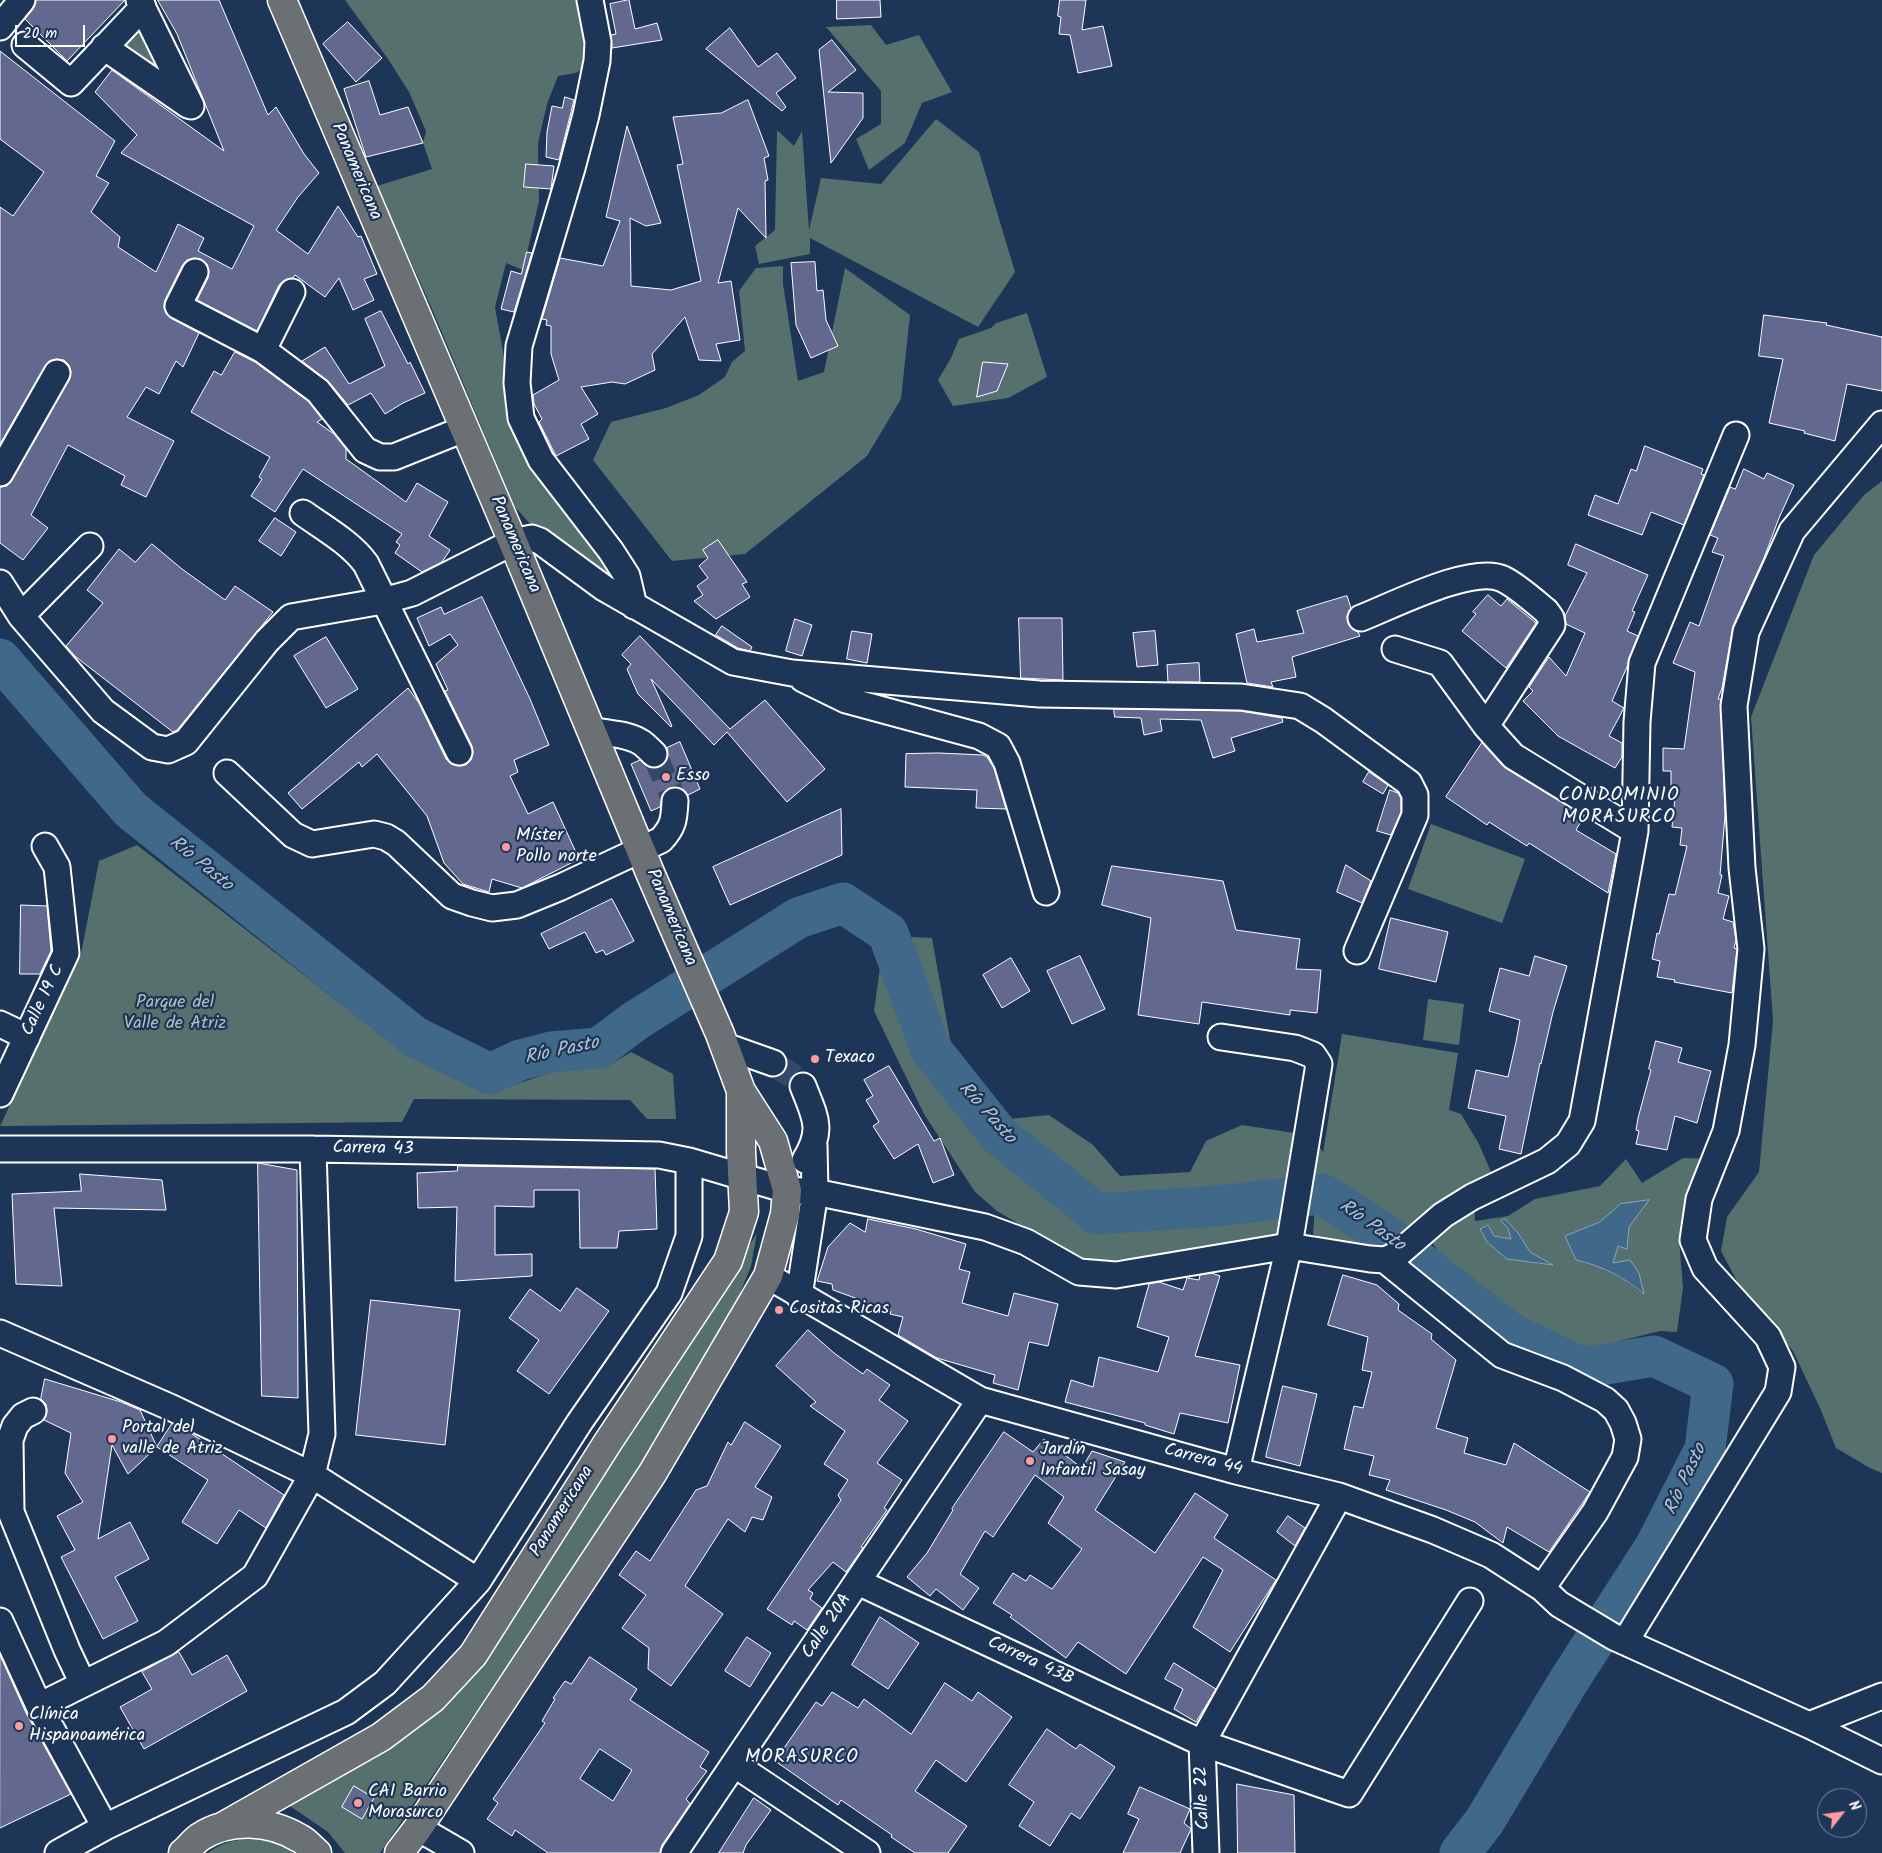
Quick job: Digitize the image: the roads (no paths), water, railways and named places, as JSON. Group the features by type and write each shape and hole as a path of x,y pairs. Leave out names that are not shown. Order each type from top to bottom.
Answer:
{"main road":[{"name":"Panamericana","path":"282,0 513,542 742,1091 774,1141 787,1190 786,1214 768,1276 652,1474 418,1828 399,1853"},
{"name":"Panamericana","path":"163,1853 203,1839 381,1738 433,1698 473,1655 608,1442 728,1262 744,1212 742,1091"},
{"path":"203,1839 251,1823 277,1827 301,1838 317,1853"}],"street":[{"path":"0,27 22,0"},
{"path":"590,0 598,42 597,61 586,115 572,168 519,346 517,384 521,418 542,460 611,551 627,576 634,606"},
{"path":"25,44 71,83 141,3 190,106 104,46"},
{"path":"194,272 178,306 263,350 318,391 365,450 380,457 394,457 464,429"},
{"path":"263,350 292,292"},
{"path":"0,473 57,373"},
{"path":"1619,1639 1778,1392 1782,1367 1768,1337 1705,1268 1692,1240 1699,1199 1726,1131 1742,1045 1751,949 1742,868 1734,706 1746,632 1792,531 1882,424"},
{"path":"1550,1596 1624,1457 1628,1439 1623,1423 1616,1410 1605,1400 1563,1378 1502,1355 1391,1257 1443,1215 1472,1197 1547,1161 1568,1144 1582,1121 1635,831 1637,722 1642,663 1736,435"},
{"path":"302,514 329,531 360,556 459,752"},
{"path":"0,583 20,616 103,711 152,747 168,750 186,742 267,641 291,617 383,601 412,593 513,542 532,538 540,541 604,588 733,662 792,673 1039,694 1241,697 1300,706 1323,720 1408,783 1416,794 1415,814 1357,951"},
{"path":"20,616 90,546"},
{"path":"1361,618 1454,580 1484,575 1502,578 1546,610 1551,618 1552,625 1486,726"},
{"path":"1396,649 1440,663 1486,726 1513,756 1635,831"},
{"path":"792,673 846,700 980,736 998,746 1008,763 1046,892"},
{"path":"590,730 606,734 623,735 641,742 654,754"},
{"path":"227,773 293,834 300,838 312,844 374,834 386,837 396,843 452,896 492,908 517,905 562,887 661,840 671,829 675,801"},
{"name":"Calle 19 C","path":"0,1094 66,953 57,867 46,846"},
{"path":"0,1024 27,1037"},
{"path":"1221,1037 1296,1048 1313,1055 1318,1064 1289,1246 1236,1471"},
{"path":"722,1040 773,1063"},
{"path":"799,1296 815,1192 814,1145 817,1129 803,1086"},
{"path":"787,1190 814,1145"},
{"name":"Carrera 43","path":"0,1149 313,1149 658,1155 689,1161 787,1190 815,1192 985,1227 1026,1242 1079,1272 1116,1275 1289,1246 1370,1259 1391,1257"},
{"path":"39,1706 166,1643 255,1576 312,1475 322,1434 313,1149"},
{"path":"58,1853 105,1827 346,1712 385,1683 478,1581 580,1423 669,1293 690,1236 689,1161"},
{"name":"Carrera 44","path":"768,1276 799,1296 980,1400 1236,1471 1339,1496 1433,1530 1491,1555 1550,1596 1619,1639 1809,1725 1882,1761"},
{"path":"0,1333 172,1408 312,1475 478,1581"},
{"name":"Calle 20A","path":"674,1853 980,1400"},
{"path":"33,1411 23,1416 15,1426 10,1440 10,1512 83,1684"},
{"path":"580,1423 608,1442"},
{"path":"1202,1743 1339,1496"},
{"name":"Carrera 43B","path":"858,1582 1202,1743 1349,1794 1470,1601"},
{"path":"0,1622 39,1706 105,1827"},
{"path":"1809,1725 1882,1696"},
{"name":"Calle 22","path":"1202,1743 1206,1853"},
{"path":"734,1764 867,1853"},
{"path":"418,1828 462,1853"}],"water":[{"path":"1649,1200 1629,1227 1627,1249 1618,1246 1613,1263 1630,1260 1639,1273 1644,1294 1629,1282 1612,1273 1595,1265 1576,1260 1565,1236 1600,1222 1620,1204"},
{"path":"1505,1219 1518,1233 1530,1252 1553,1265 1507,1259 1487,1242 1480,1229 1488,1225 1494,1236 1511,1239 1508,1228 1501,1221"}],"waterway":[{"name":"Río Pasto","path":"0,659 131,810 415,1037 490,1074 520,1060 551,1052 599,1048 635,1021 798,918 843,903 888,933 930,1048 999,1135 1097,1214 1217,1206 1322,1194 1387,1236 1510,1333 1582,1368 1654,1356 1713,1384 1705,1449 1655,1547 1568,1682 1484,1822 1460,1853"}],"tunnel":[{"path":"654,754 675,801"},
{"path":"773,1063 803,1086"}],"place":[{"name":"Esso","path":"666,777"},
{"name":"Míster Pollo norte","path":"506,847"},
{"name":"Texaco","path":"815,1059"},
{"name":"Cositas Ricas","path":"779,1310"},
{"name":"Portal del valle de Atriz","path":"112,1439"},
{"name":"Jardín Infantil Sasay","path":"1030,1461"},
{"name":"Clínica Hispanoamérica","path":"19,1726"},
{"name":"CAI Barrio Morasurco","path":"358,1803"}],"district":[{"name":"CONDOMINIO MORASURCO","path":"1619,808"},
{"name":"MORASURCO","path":"802,1759"}],"park label":[{"name":"Parque del Valle de Atriz","path":"175,1014"}]}
